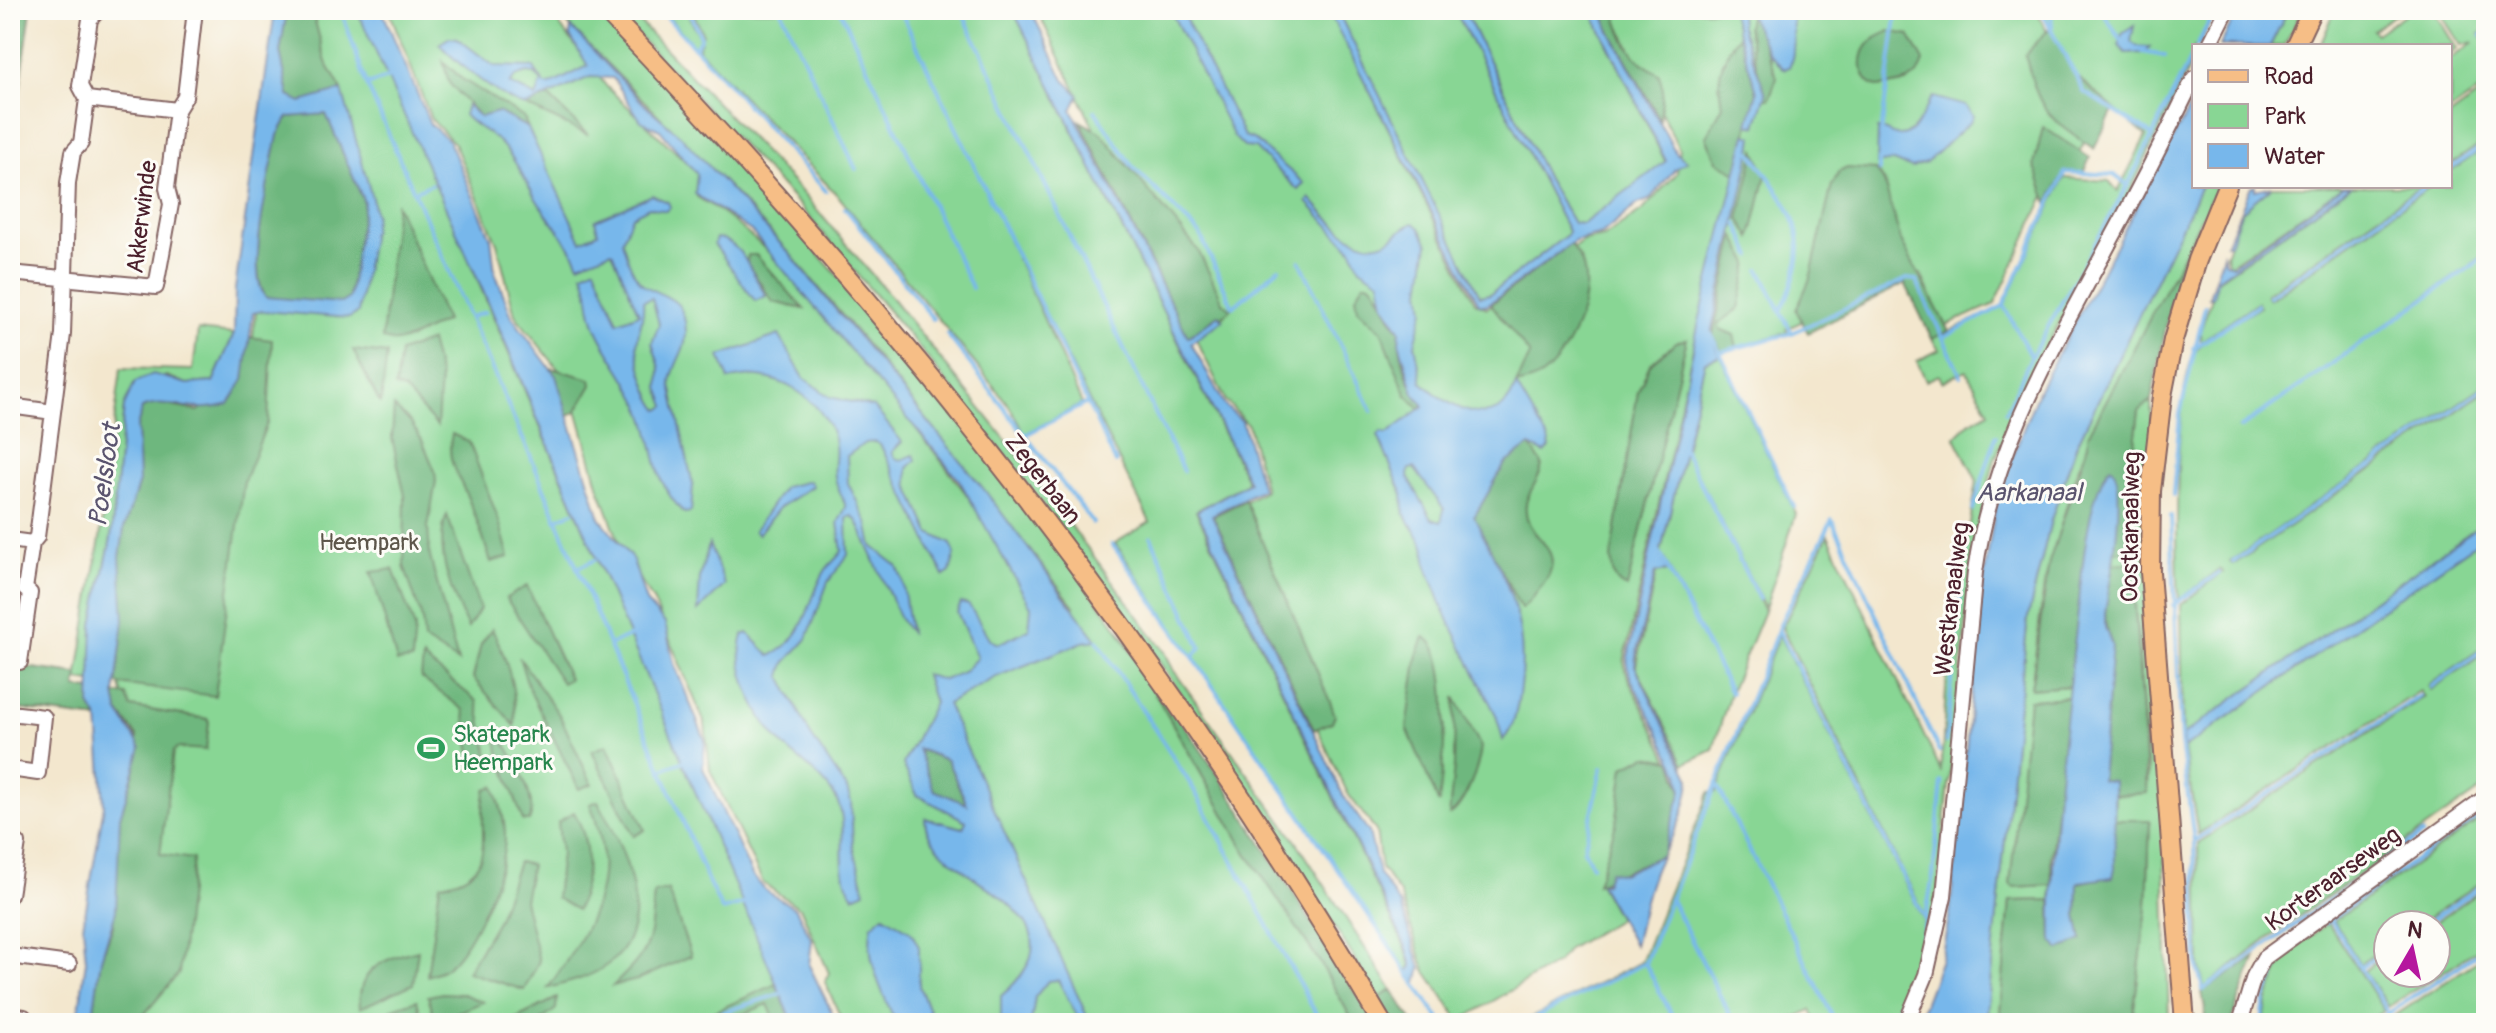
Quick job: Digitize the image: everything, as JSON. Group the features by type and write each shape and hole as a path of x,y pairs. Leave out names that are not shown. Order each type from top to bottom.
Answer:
{"main road":[{"name":"Zegerbaan","path":"605,10 812,235 1025,494 1139,648 1263,830 1382,1023"},
{"path":"2296,44 2312,10"},
{"name":"Oostkanaalweg","path":"2185,1023 2176,892 2171,878 2150,572 2153,465 2173,340 2197,260 2226,188"},
{"name":"Oostkanaalweg","path":"2171,878 2168,892 2173,1023"}],"street":[{"name":"Akkerwinde","path":"10,273 151,289 159,282 171,204 167,188 177,110 185,97 195,10"},
{"path":"2210,44 2227,10"},
{"path":"20,662 30,593 25,589 32,543 37,537 63,334 61,326 66,280 63,270 69,216 65,209 73,152 81,143 87,99 80,86 90,19 99,11"},
{"name":"Westkanaalweg","path":"1906,1023 1926,975 1944,896 1982,522 2035,380 2192,82"},
{"path":"87,99 177,110"},
{"path":"10,406 53,412"},
{"path":"10,540 32,543"},
{"path":"10,713 44,717 38,773 10,769"},
{"name":"Korteraarseweg","path":"2240,1023 2254,976 2264,958 2486,797"},
{"path":"10,895 18,843"},
{"path":"10,956 69,964"},
{"path":"10,1015 24,1017 24,1023"}],"green space":[{"path":"10,10 31,10 10,162"},
{"path":"287,10 312,10 326,62 342,90 301,103 289,96 280,52"},
{"name":"Heempark","path":"297,10 357,10 436,183 768,960 776,984 773,985 790,1023 102,1023 142,760 118,679 244,401"},
{"path":"389,10 548,10 607,87 698,173 697,197 748,234 794,279 987,520 1075,607 899,384 790,254 554,10 596,10 639,54 955,407 1118,629 1245,850 1321,964 1354,1023 843,1023 825,982 829,973 801,909 763,883 710,770 705,724 654,602 624,555 599,488 570,384 515,315 497,243 454,143 431,119"},
{"path":"614,10 628,10 798,188 887,292 1018,455 1165,652 1174,671 1298,844 1392,990 1379,998 1279,838 1152,651 1012,464 798,204"},
{"path":"662,10 685,10 700,37 695,47"},
{"path":"692,10 1013,10 1248,482 1196,511 1406,949 1411,966 1407,972 1115,543 1150,522 1008,239 1082,404 1025,434 1008,404 840,198 698,49 703,34"},
{"path":"1037,10 1329,10 1475,302 1487,308 1583,241 1604,237 1644,209 1677,173 1679,149 1612,10 2036,10 2073,84 2103,109 2073,163 2058,168 1995,304 1944,326 1921,274 1907,272 1786,329 1788,332 1737,347 1735,342 1693,349 1624,662 1628,678 1677,776 1600,885 1619,919 1568,949 1558,962 1460,1021 1425,970 1400,894 1381,868 1376,831 1348,794 1218,517 1265,490 1248,425 1226,401"},
{"path":"1337,10 1455,10 1568,231 1567,235 1490,294 1480,296 1475,290"},
{"path":"1464,10 1591,10 1666,163 1583,224 1573,223 1547,179"},
{"path":"1602,10 1615,10 1630,48 1642,62 1659,74 1663,89 1660,120 1609,29"},
{"path":"1750,10 1777,77 1769,99 1765,99 1747,27"},
{"path":"2041,10 2185,10 2201,18 2205,10 2216,10 2201,44 2192,44 2192,62 2129,194 2033,371 1995,459 1975,539 1937,898 1927,953 1902,1023 1816,1023 1811,1010 1782,1023 1521,1023 1641,962 1709,793 1716,792 1779,635 1924,920 1922,932 1927,911 1925,916 1782,628 1828,535 1941,771 1948,656 1977,481 1955,437 1969,423 1989,412 1966,370 1942,382 1939,375 1926,381 1917,361 1939,350 1932,339 2004,306 2064,178 2109,181 2118,191 2146,136 2076,76"},
{"path":"2288,10 2302,10 2285,44 2271,44"},
{"path":"2335,10 2402,10 2373,30 2376,34 2411,10 2433,10 2457,49 2452,53 2452,44 2321,44"},
{"path":"2438,10 2486,10 2486,29 2480,34 2482,37 2486,34 2486,86 2452,110 2452,58 2474,42 2461,45"},
{"path":"2050,28 2076,76 2114,109 2094,149 2055,120 2036,90 2025,55"},
{"path":"1889,31 1909,35 1924,61 1912,79 1877,87 1866,80 1862,60 1866,47"},
{"path":"1739,35 1757,92 1737,173 1717,161 1706,137 1723,105 1719,86 1721,68"},
{"path":"443,61 462,79 524,118 528,128 498,112 480,117 449,83"},
{"path":"2486,90 2486,140 2452,164 2452,115"},
{"path":"548,96 588,135 526,106"},
{"path":"326,114 364,202 349,298 341,303 267,298 258,267 259,244 265,195 278,135 288,117"},
{"path":"1080,121 1100,132 1198,250 1223,302 1231,309 1222,317 1218,315 1188,337"},
{"path":"2043,127 2090,158 2083,173 2065,171 2048,203 2034,165"},
{"path":"2486,147 2486,254 2238,429 2486,257 2486,384 2230,562 2233,565 2486,391 2486,521 2183,735 2181,605 2223,572 2220,569 2179,600 2178,468 2184,393 2190,365 2198,348 2219,330 2260,306 2257,302 2201,341 2200,332 2218,280 2348,188 2418,188 2266,294 2269,300 2428,188 2452,188 2452,171"},
{"path":"1755,150 1766,175 1751,238 1739,219"},
{"path":"1847,168 1876,170 1884,182 1901,241 1949,331 1932,339 1905,283 1808,333 1796,310 1810,279 1832,185 1839,172"},
{"path":"2200,188 2216,188 2088,444 2074,479 2044,585 2031,689 2069,686 2068,697 2029,701 2013,887 2052,885 2051,900 2010,901 1999,1023 1986,1023 2028,617 2051,520 2076,446"},
{"path":"2270,188 2341,188 2229,265 2226,255 2241,212"},
{"path":"396,204 446,321 396,342 382,339"},
{"path":"2199,225 2171,301 2151,400 2139,411 2131,475 2132,550 2114,552 2118,507 2107,470 2088,536 2069,686 2031,689 2049,562 2088,444 2088,435"},
{"path":"1735,236 1749,263 1739,309 1718,324 1720,329 1734,335 1737,347 1721,351 1713,335"},
{"path":"1571,244 1582,263 1585,280 1585,295 1576,327 1551,368 1537,378 1516,385 1530,355 1491,304"},
{"path":"748,255 756,255 804,309 773,302 747,263"},
{"path":"1364,283 1371,283 1375,288 1400,330 1405,367 1412,386 1422,399 1422,411 1406,394 1381,330 1358,309 1356,296"},
{"path":"198,330 234,334 213,382 187,384 166,376 124,406 111,538 98,600 92,682 77,680 100,538 121,368 193,370"},
{"path":"249,337 272,340 268,421 244,481 215,696 116,684 122,639 120,557 124,528 139,482 137,427 142,408 155,403 198,411 244,380"},
{"path":"1687,339 1627,588 1616,580 1611,559 1638,391 1650,364 1676,342"},
{"path":"430,341 440,379 437,426 404,390 395,387 400,352"},
{"path":"353,350 387,354 381,403 378,400"},
{"path":"1720,356 1796,514 1765,608 1685,450 1705,361"},
{"path":"551,368 591,379 592,385 576,412 568,415"},
{"path":"2151,400 2169,1023 2132,1023 2147,908 2150,820 2114,820 2115,795 2147,793 2148,773 2132,563 2113,564 2114,552 2132,549 2131,475 2139,411"},
{"path":"394,407 410,422 422,440 435,471 428,527 430,557 458,662 424,640 422,619 404,566 405,496 392,438"},
{"path":"452,434 469,442 509,557 491,562 454,469 450,453"},
{"path":"1530,445 1542,464 1527,499 1527,516 1552,562 1550,573 1541,587 1521,609 1474,517 1505,464"},
{"path":"1684,451 1764,611 1730,693 1713,750 1684,764 1636,666 1656,573 1668,571 1718,667 1661,552"},
{"path":"1245,500 1335,716 1332,722 1314,730 1213,516"},
{"path":"447,515 480,609 468,628 451,588 444,557 443,528"},
{"path":"2486,536 2486,645 2428,686 2431,690 2486,652 2486,786 2278,931 2204,988 2200,967 2198,843 2424,697 2420,691 2198,834 2184,748"},
{"path":"2132,563 2147,793 2115,795 2114,782 2101,780 2112,645 2106,626 2106,605 2113,564"},
{"path":"393,569 415,628 412,660 397,662 371,572"},
{"path":"527,586 569,679 562,683 506,598"},
{"path":"492,629 510,676 515,726 473,678 481,644"},
{"path":"1118,629 1223,782 1375,1023 1354,1023 1321,964 1245,850"},
{"path":"1424,637 1434,647 1441,664 1444,687 1439,804 1407,728 1418,653"},
{"path":"519,657 560,716 592,784 579,789 529,689"},
{"path":"423,658 477,701 491,766 472,760 464,710 421,678"},
{"path":"10,665 78,674 76,688 91,690 90,705 98,719 10,708"},
{"path":"115,694 126,695 131,707 208,719 209,722 206,750 177,748 173,752 160,854 193,859 179,973 137,1023 92,1023 101,959 113,926 120,817 135,769 137,736 118,711"},
{"path":"1455,697 1481,747 1470,785 1449,815 1454,766"},
{"path":"2068,697 2051,859 2052,885 2013,887 2010,884 2029,700"},
{"path":"496,731 509,749 527,788 531,812 529,821 523,821 499,752"},
{"path":"607,745 645,830 634,836 592,751"},
{"path":"917,749 947,760 967,805 934,791"},
{"path":"1646,756 1672,760 1682,791 1662,855 1597,884 1616,824 1624,767"},
{"path":"494,786 505,834 494,885 478,922 459,954 445,969 427,976 440,884 460,879 480,861 483,804 486,789"},
{"path":"598,801 619,843 633,889 634,912 630,934 620,953 601,969 548,988 577,944 597,901 603,856 590,804"},
{"path":"574,812 584,836 587,861 577,910 556,898 561,853 558,822"},
{"path":"2486,815 2486,879 2442,909 2372,909 2372,956 2360,964 2334,921"},
{"path":"2114,820 2150,820 2147,908 2132,1023 1999,1023 2010,901 2051,900 2052,941 2082,940 2077,916 2078,883 2113,876"},
{"path":"518,862 531,865 524,900 539,961 524,990 467,972 498,919"},
{"path":"2486,887 2486,944 2452,966 2452,910"},
{"path":"668,890 691,956 637,980 613,986 647,945 654,893"},
{"path":"2328,923 2384,1011 2366,1023 2264,1023 2267,1003 2283,956"},
{"path":"418,950 413,984 360,1008 363,984 375,967"},
{"path":"2486,955 2486,1020 2384,1023 2435,989 2452,989 2452,978"},
{"path":"2256,957 2230,1023 2207,1023 2202,992"},
{"path":"2372,965 2372,983 2364,971"},
{"path":"776,984 793,1023 776,1023 768,1004 722,1023 707,1023 704,1016"},
{"path":"2376,989 2416,989 2388,1007"},
{"path":"1392,990 1414,1023 1393,1023 1379,998"},
{"path":"463,994 483,1002 436,1021 428,996"},
{"path":"557,998 556,1009 538,1023 507,1023"},
{"path":"417,1000 423,1023 372,1023 396,1007"}],"water":[{"path":"275,10 287,10 280,52 289,96 301,102 342,90 372,198 375,215 358,313 349,318 263,311 253,313 244,380 229,404 204,408 161,404 142,408 137,427 139,482 124,528 120,557 124,620 115,694 118,711 141,748 120,817 116,911 101,959 92,1023 77,1023 86,961 83,926 104,805 98,719 90,705 93,624 111,538 124,406 135,382 153,374 187,384 213,382 234,334 235,289","holes":["326,114 364,202 349,298 341,303 266,297 260,285 258,267 262,219 278,135 288,117"]},
{"path":"357,10 382,10 430,124 449,141 491,238 495,272 512,317 556,376 600,518 633,560 646,602 665,623 674,664 705,740 703,768 752,875 765,890 796,909 812,940 809,965 837,1023 793,1023 491,309"},
{"path":"1013,10 1031,10 1064,80 1079,95 1072,110 1188,337 1219,315 1223,320 1191,343 1226,407 1242,421 1262,489 1212,515 1344,797 1369,832 1379,874 1401,906 1421,968 1416,986 1407,973 1412,966 1407,949 1197,511 1249,482"},
{"path":"1170,10 1181,10 1244,136 1253,139 1304,183 1298,190 1255,148 1244,147 1234,137"},
{"path":"1328,10 1337,10 1480,296 1490,294 1567,235 1568,231 1455,10 1464,10 1547,179 1573,223 1583,224 1666,161 1591,10 1602,10 1609,29 1676,153 1687,161 1675,169 1649,200 1638,204 1602,234 1575,241 1487,305 1479,304"},
{"path":"1746,10 1740,13 1741,26 1766,94 1756,126 1748,124 1757,92 1731,11"},
{"path":"1747,10 1792,10 1793,47 1789,67 1784,69 1769,54"},
{"path":"2238,10 2288,10 2271,44 2221,44"},
{"path":"2134,26 2131,42 2150,47 2146,53 2127,54 2119,46 2122,34"},
{"path":"571,27 646,106 680,135 790,254 983,488 1097,640 1083,642 996,677 947,704 1090,1023 1081,1023 1058,980 1048,981 1035,997 1031,1023 1001,1023 1001,996 1027,966 1032,940 1022,918 951,860 932,840 925,818 963,828 966,821 917,795 903,764 934,703 925,675 944,680 963,672 977,658 957,612 961,603 969,605 990,640 998,644 1029,629 1031,607 959,480 751,231 695,194 697,174 660,130 641,121 613,78 590,77 526,106 493,90 439,44 450,37 457,38 494,66 533,67 545,85 550,85 588,66 570,36","holes":["535,74 542,82 536,97 510,84 515,77","918,749 947,760 967,804 934,790"]},
{"path":"1933,97 1966,106 1973,116 1971,121 1926,163 1912,168 1893,161 1877,164 1878,129 1897,135 1910,131 1920,121"},
{"name":"Aarkanaal","path":"2192,103 2192,188 2200,188 2076,446 2051,520 2028,617 1986,1023 1917,1023 1941,959 1950,912 1981,597 1997,496 2039,389"},
{"path":"467,105 480,117 498,112 528,128 581,241 598,233 595,220 652,195 668,202 670,207 666,211 649,207 632,216 622,241 636,276 644,285 678,305 685,320 686,339 673,371 671,385 693,485 691,512 684,513 666,489 643,412 603,342 592,316 583,273 595,267 618,322 639,314 612,251 579,264 508,152 464,115","holes":["652,298 659,324 652,343 660,368 659,388 666,406 660,410 648,389 637,345 643,301"]},
{"path":"1746,134 1753,136 1751,152 1711,334 1719,356 1705,361 1660,555 1668,571 1655,573 1636,656 1635,666 1690,779 1684,810 1662,855 1682,791 1679,773 1630,677 1627,661 1699,321"},
{"path":"2250,188 2270,188 2241,212 2230,244 2226,244"},
{"path":"2341,188 2348,188 2218,279 2213,297 2209,297 2223,254 2225,263 2233,265"},
{"path":"1310,198 1342,230 1362,242 1382,243 1414,223 1420,228 1428,244 1421,290 1424,310 1415,344 1422,382 1459,408 1486,413 1498,410 1508,401 1516,385 1548,439 1550,448 1545,453 1530,446 1505,464 1474,517 1513,602 1522,645 1517,708 1513,724 1503,740 1496,715 1444,611 1427,567 1424,546 1404,513 1403,495 1378,436 1381,432 1387,434 1424,406 1414,393 1399,342 1400,330 1384,304 1380,281 1360,268 1352,250 1307,202","holes":["1414,468 1444,509 1441,522 1432,519 1408,477 1409,469"]},
{"path":"716,238 725,240 740,252 766,296 755,301 714,244"},
{"path":"779,335 804,378 830,397 874,407 902,442 892,452 895,458 901,460 914,455 916,460 908,468 908,485 930,533 951,544 955,554 950,572 944,576 881,446 876,442 865,443 847,456 848,483 867,522 872,546 897,566 902,578 910,632 900,619 857,521 852,516 847,518 848,555 828,582 807,639 785,663 781,676 810,734 847,789 851,802 853,845 865,891 854,896 844,872 842,819 834,795 766,725 750,695 741,664 743,635 748,633 770,656 792,640 825,571 842,551 838,523 846,507 836,481 835,444 828,424 807,398 778,381 762,377 729,380 720,356"},
{"path":"2110,466 2116,475 2118,511 2105,613 2105,627 2112,645 2101,780 2114,781 2115,868 2113,877 2078,882 2077,916 2082,940 2059,950 2052,941 2052,901 2063,740 2086,540 2095,499"},
{"path":"810,481 812,486 779,508 758,534 754,531 784,487"},
{"path":"2486,521 2486,536 2184,748 2183,735"},
{"path":"709,544 725,585 698,611 700,576"},
{"path":"1662,855 1649,888 1634,945 1600,884 1605,883 1610,871 1622,874"},
{"path":"884,915 911,932 919,947 919,986 934,1023 896,1023 876,976 871,950 872,925"}],"waterway":[{"path":"341,10 367,85 530,455 707,879 722,910 743,904"},
{"path":"660,10 826,191"},
{"path":"689,10 701,37 695,48"},
{"path":"781,10 856,169"},
{"path":"840,10 972,288"},
{"path":"900,10 1116,463"},
{"path":"961,10 1183,471"},
{"path":"1881,134 1897,10"},
{"path":"2041,10 2084,92 2152,135"},
{"path":"2051,10 2052,27"},
{"path":"2101,10 2122,41"},
{"path":"2198,44 2215,10"},
{"path":"2482,35 2486,32"},
{"path":"2143,52 2165,56"},
{"path":"2128,185 2192,55"},
{"path":"367,85 387,78"},
{"path":"1095,111 1132,166 1200,234 1233,307 1279,268"},
{"path":"2452,168 2486,144"},
{"path":"1751,152 1780,193 1796,227 1799,244 1797,263 1781,311"},
{"path":"1879,159 1879,171"},
{"path":"1943,337 2003,306 2065,172 2114,175 2128,185 2031,357 2006,412"},
{"path":"415,191 432,184"},
{"path":"2269,296 2423,188"},
{"path":"845,208 933,319"},
{"path":"1737,223 1752,256"},
{"path":"2240,428 2486,256"},
{"path":"1300,261 1372,411"},
{"path":"1760,270 1792,333"},
{"path":"1720,352 1792,333 1907,279 1916,280 1961,376"},
{"path":"2194,348 2257,305"},
{"path":"2004,306 2031,357"},
{"path":"2173,495 2180,414 2205,306"},
{"path":"471,317 485,312"},
{"path":"947,334 1093,523"},
{"path":"1711,334 1794,507"},
{"path":"2233,562 2486,387"},
{"path":"1025,435 1087,403"},
{"path":"1973,510 1996,436"},
{"path":"1684,450 1759,599"},
{"path":"556,519 573,512"},
{"path":"2171,516 2181,742 2194,841 2197,964 2203,990 2423,834"},
{"path":"1645,963 1782,620 1832,520 1939,751"},
{"path":"1151,537 1201,647 1193,657"},
{"path":"1112,544 1193,657 1442,1023"},
{"path":"1946,742 1965,547"},
{"path":"1660,553 1731,693"},
{"path":"577,568 595,560"},
{"path":"2173,605 2219,573"},
{"path":"1778,629 1925,919"},
{"path":"609,645 630,636"},
{"path":"1097,640 1193,788 1321,1023"},
{"path":"2431,687 2486,648"},
{"path":"2194,841 2420,696"},
{"path":"661,770 684,761"},
{"path":"1592,865 1584,850 1602,768"},
{"path":"1892,1023 1919,956 1933,875 1942,782"},
{"path":"1716,783 1836,1023"},
{"path":"2325,923 2486,811"},
{"path":"2448,909 2486,883"},
{"path":"1670,898 1734,1023"},
{"path":"2330,919 2388,1013"},
{"path":"2374,1023 2486,948"},
{"path":"2262,1023 2265,999 2282,952"},
{"path":"2360,968 2372,960"},
{"path":"1524,1023 1645,963 1676,1023"},
{"path":"689,1023 780,994"}],"place":[{"name":"Skatepark Heempark","path":"431,748"}],"water label":[{"name":"Poelsloot","path":"105,475"}]}
